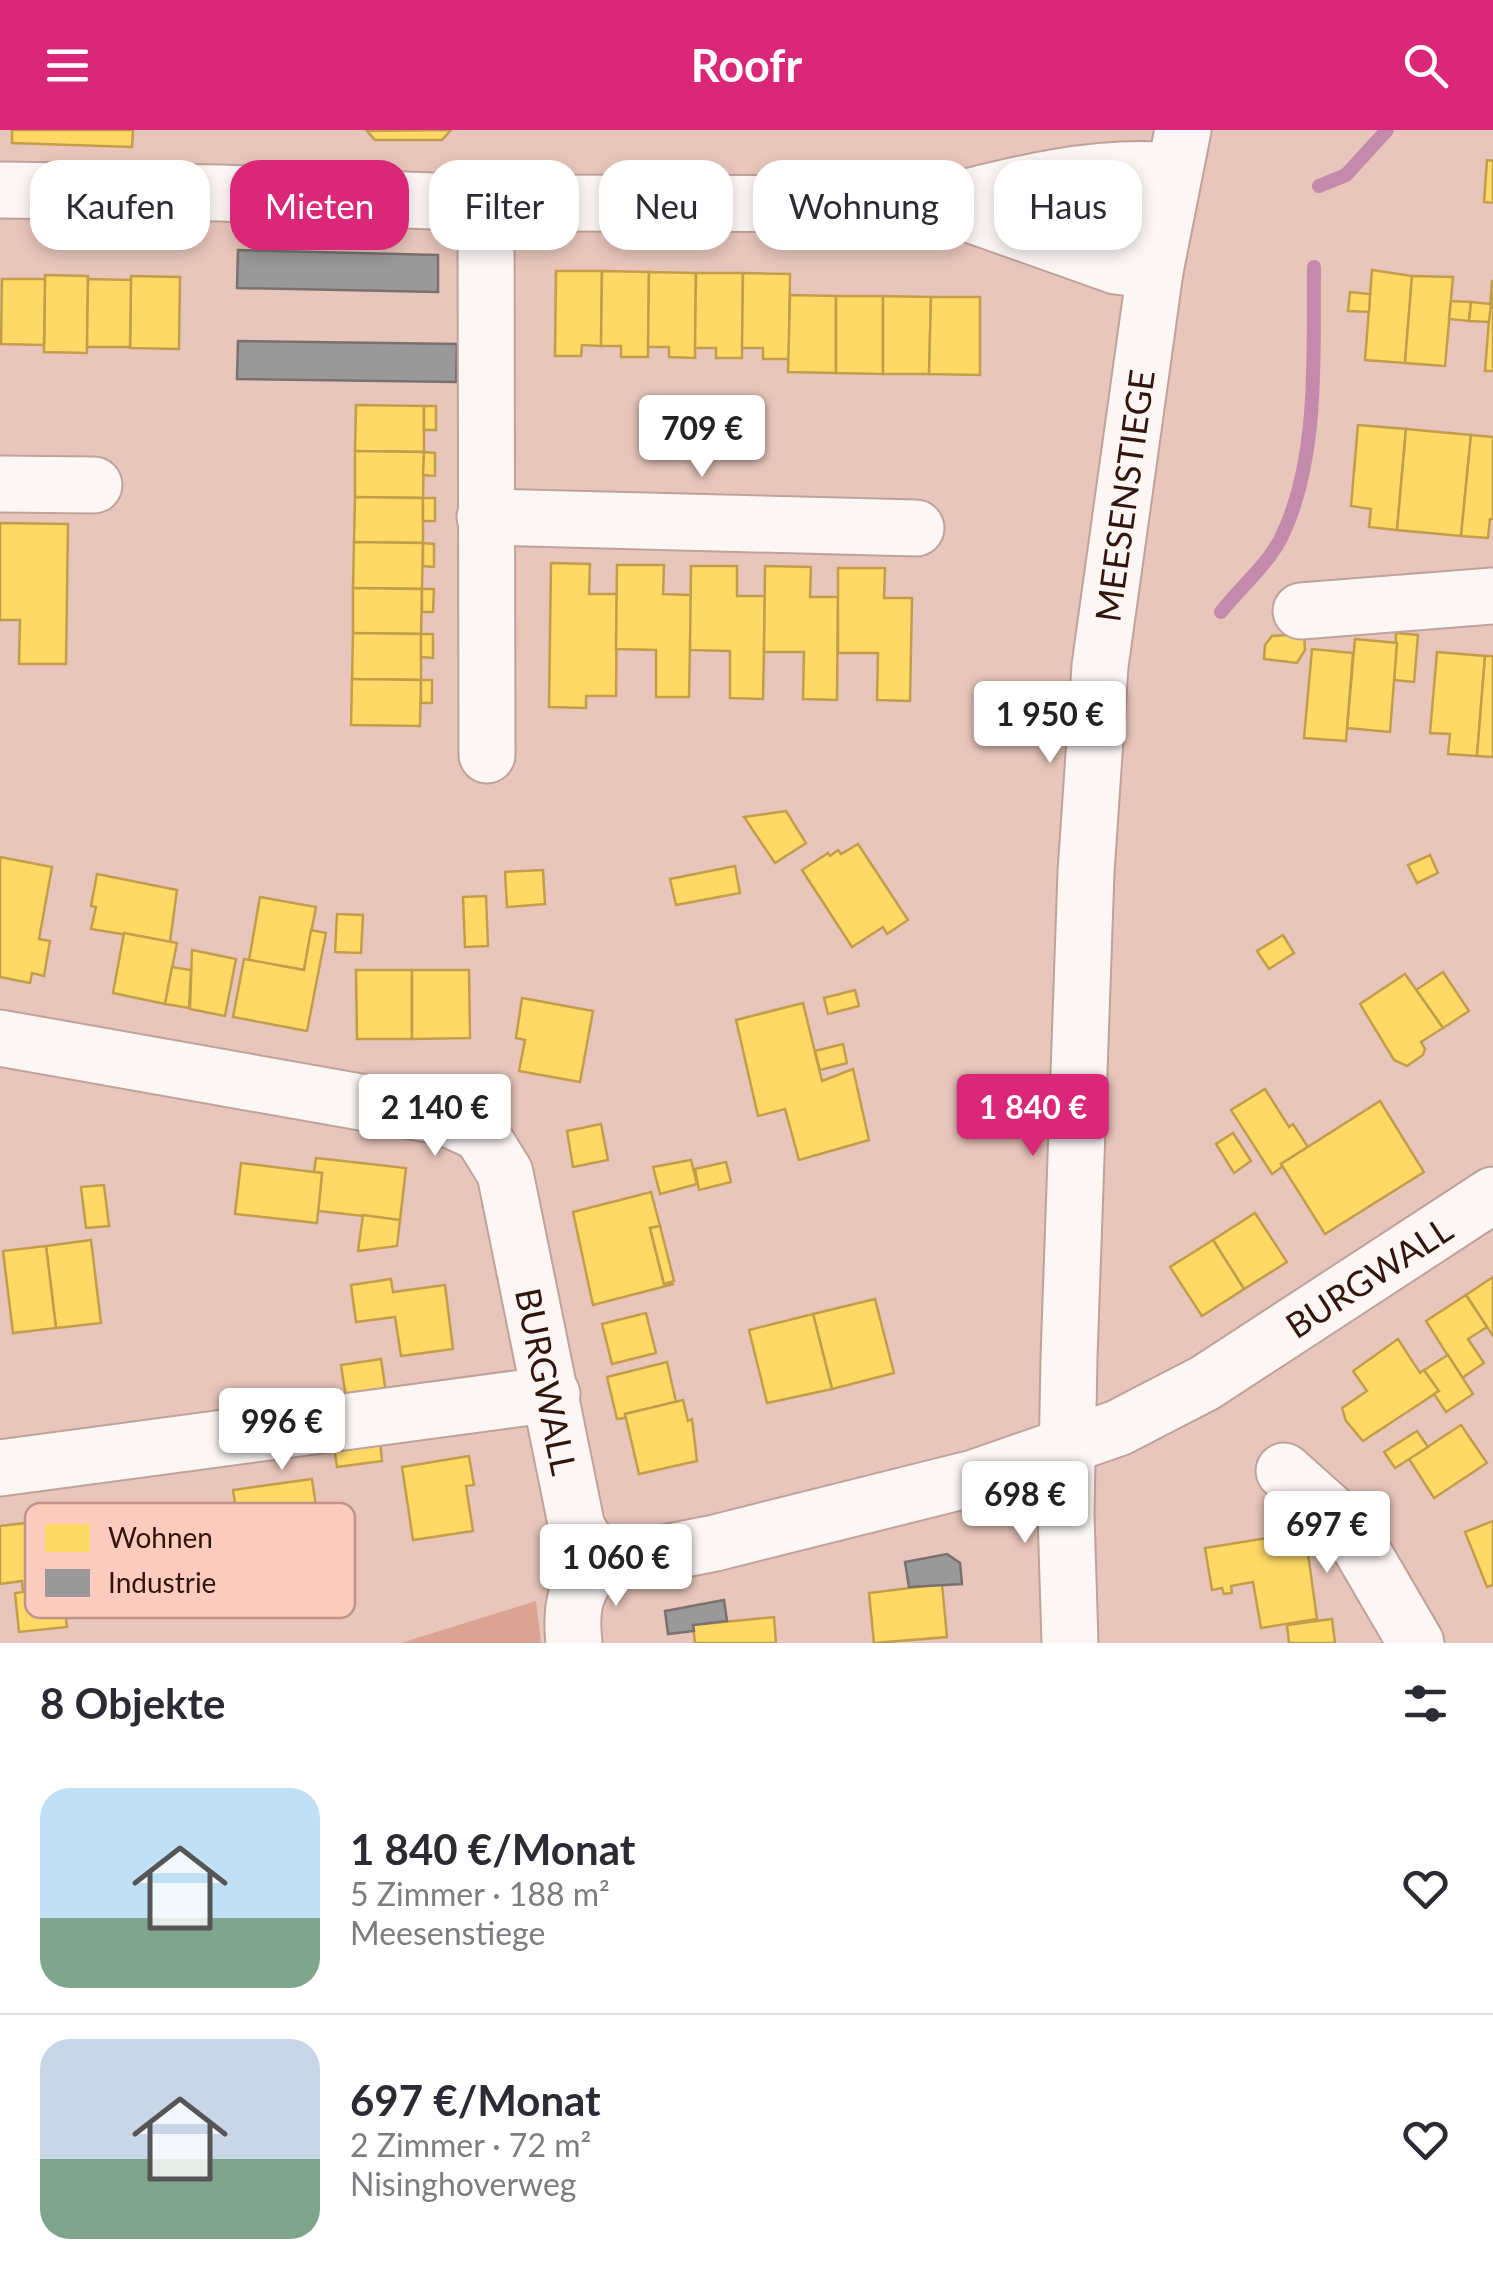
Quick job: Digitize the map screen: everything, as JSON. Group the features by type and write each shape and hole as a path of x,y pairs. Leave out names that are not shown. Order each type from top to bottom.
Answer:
{"street":[{"path":"974,195 1007,186 1134,167 1179,150"},
{"name":"MEESENSTIEGE","path":"1070,1643 1067,1448 1086,872 1100,666 1155,271 1179,150"},
{"path":"0,190 429,201"},
{"path":"579,203 753,204"},
{"path":"974,216 1116,266 1155,271"},
{"path":"486,250 486,755"},
{"path":"0,484 94,485"},
{"path":"485,517 916,528"},
{"path":"1301,610 1493,596"},
{"name":"BURGWALL","path":"0,1038 445,1116 481,1134 505,1173 577,1528 596,1560 634,1559 715,1542 974,1478 1118,1428 1205,1383 1493,1195"},
{"path":"0,1468 552,1394"},
{"path":"1284,1471 1350,1530 1416,1643"},
{"path":"574,1643 571,1615 578,1588 596,1560"}],"shaded area":[{"path":"536,1601 541,1643 401,1643"}],"building: Wohnen":[{"path":"12,130 133,130 132,147 12,143"},
{"path":"451,130 442,140 375,140 367,131"},
{"path":"1487,160 1493,161 1493,203 1484,202"},
{"path":"1372,270 1412,276 1405,363 1365,360"},
{"path":"556,271 602,271 601,346 582,345 581,356 555,356"},
{"path":"602,271 649,272 648,357 621,357 621,346 601,346"},
{"path":"649,272 696,273 695,358 669,357 669,347 648,347"},
{"path":"696,273 743,273 742,358 716,358 716,348 695,348"},
{"path":"743,273 790,274 789,359 763,359 763,348 742,348"},
{"path":"45,275 88,276 87,353 44,352"},
{"path":"131,276 180,277 179,349 130,348"},
{"path":"1412,276 1453,277 1445,366 1405,363"},
{"path":"2,279 45,279 44,345 1,344"},
{"path":"88,279 131,280 130,347 87,347"},
{"path":"1492,281 1493,371 1485,371"},
{"path":"1350,292 1370,294 1369,312 1348,311"},
{"path":"790,295 836,296 836,373 788,372"},
{"path":"836,296 883,296 883,374 836,373"},
{"path":"883,296 931,297 929,374 883,374"},
{"path":"931,297 980,297 980,375 929,374"},
{"path":"1451,301 1471,302 1469,321 1449,319"},
{"path":"1471,302 1491,304 1489,322 1469,321"},
{"path":"356,405 424,406 424,452 355,451"},
{"path":"424,406 436,406 436,430 424,430"},
{"path":"1358,425 1406,429 1397,530 1369,527 1371,509 1351,506"},
{"path":"1406,429 1471,435 1461,536 1397,530"},
{"path":"1471,435 1493,437 1493,519 1488,538 1461,536"},
{"path":"355,451 424,452 423,498 355,497"},
{"path":"424,452 435,453 435,476 423,475"},
{"path":"355,497 423,498 423,543 354,542"},
{"path":"423,498 435,498 435,521 423,521"},
{"path":"0,523 68,524 66,664 19,664 20,620 0,620"},
{"path":"354,542 423,543 422,589 353,588"},
{"path":"423,543 434,544 434,567 423,566"},
{"path":"551,563 590,564 589,594 617,594 616,696 586,696 586,708 549,707"},
{"path":"617,565 664,565 663,594 691,595 689,697 656,697 656,650 616,649"},
{"path":"691,566 737,566 737,596 765,596 763,699 730,698 730,651 690,650"},
{"path":"765,566 811,567 810,597 838,597 837,700 803,699 804,652 764,652"},
{"path":"838,568 885,568 884,598 912,598 910,701 877,700 878,653 838,653"},
{"path":"353,588 422,589 421,634 353,633"},
{"path":"422,589 434,589 433,612 422,612"},
{"path":"353,633 421,634 421,680 352,679"},
{"path":"1396,633 1418,635 1414,682 1394,680"},
{"path":"421,634 433,634 433,658 421,657"},
{"path":"1304,634 1305,650 1297,663 1264,659 1265,645 1272,636"},
{"path":"1355,639 1397,643 1390,732 1347,728"},
{"path":"1312,649 1353,653 1346,741 1304,738"},
{"path":"1437,652 1485,656 1477,756 1448,754 1450,734 1430,733"},
{"path":"1485,656 1493,656 1493,757 1477,756"},
{"path":"352,679 421,680 420,726 351,725"},
{"path":"421,680 432,680 432,703 421,703"},
{"path":"786,811 806,843 775,863 744,817"},
{"path":"858,844 908,920 887,934 883,927 852,947 802,870 828,853 830,856 838,850 841,854"},
{"path":"1430,855 1438,873 1417,883 1408,865"},
{"path":"0,857 52,867 39,939 50,941 44,976 32,973 30,983 0,977"},
{"path":"735,866 740,893 676,905 670,879"},
{"path":"543,870 545,904 507,907 505,872"},
{"path":"97,874 177,890 170,942 91,929"},
{"path":"486,896 488,946 465,947 463,897"},
{"path":"260,897 316,907 304,970 249,960"},
{"path":"337,914 363,915 361,953 335,952"},
{"path":"311,930 326,933 307,1031 233,1017 244,959 304,970"},
{"path":"124,933 177,943 165,1004 113,993"},
{"path":"1283,935 1294,953 1269,969 1257,951"},
{"path":"192,950 236,959 225,1016 190,1009"},
{"path":"172,967 191,970 189,1008 165,1004"},
{"path":"356,970 412,970 412,1039 357,1039"},
{"path":"412,970 469,970 470,1038 412,1039"},
{"path":"1443,972 1469,1011 1443,1028 1416,990"},
{"path":"1405,974 1443,1028 1421,1042 1423,1055 1407,1066 1394,1060 1360,1004"},
{"path":"855,990 859,1006 828,1014 824,998"},
{"path":"522,998 593,1011 580,1082 519,1071 525,1040 516,1038"},
{"path":"803,1003 822,1081 853,1069 869,1140 799,1160 785,1109 758,1116 736,1020"},
{"path":"843,1044 847,1063 820,1070 815,1051"},
{"path":"1265,1089 1289,1127 1293,1124 1308,1147 1272,1174 1231,1110"},
{"path":"1380,1101 1424,1172 1325,1234 1281,1164"},
{"path":"601,1124 608,1160 573,1167 567,1131"},
{"path":"1233,1133 1251,1161 1234,1173 1216,1144"},
{"path":"316,1158 406,1168 400,1220 318,1211 322,1173 314,1172"},
{"path":"691,1160 697,1184 660,1194 653,1167"},
{"path":"726,1162 731,1182 699,1190 695,1169"},
{"path":"241,1163 322,1173 317,1223 235,1214"},
{"path":"104,1185 109,1226 86,1228 81,1187"},
{"path":"651,1192 660,1226 650,1228 664,1284 674,1284 593,1305 573,1212"},
{"path":"1255,1213 1287,1262 1244,1289 1213,1240"},
{"path":"363,1215 400,1220 397,1246 358,1251"},
{"path":"660,1226 674,1281 664,1284 650,1228"},
{"path":"91,1240 101,1323 56,1328 46,1246"},
{"path":"1213,1240 1244,1289 1202,1316 1170,1267"},
{"path":"46,1246 56,1328 13,1333 3,1251"},
{"path":"1493,1277 1493,1336 1466,1295"},
{"path":"391,1279 393,1292 445,1285 453,1349 401,1356 395,1317 356,1322 351,1285"},
{"path":"1466,1295 1487,1327 1468,1339 1484,1363 1462,1378 1426,1321"},
{"path":"875,1299 894,1373 832,1389 813,1314"},
{"path":"646,1313 656,1353 612,1364 602,1324"},
{"path":"813,1314 832,1389 767,1403 749,1330"},
{"path":"1398,1339 1420,1373 1424,1370 1439,1391 1363,1441 1346,1421 1342,1408 1367,1391 1353,1371"},
{"path":"1448,1355 1473,1394 1446,1412 1434,1394 1439,1391 1424,1370"},
{"path":"381,1359 387,1399 347,1404 341,1365"},
{"path":"667,1362 676,1402 617,1419 607,1377"},
{"path":"683,1400 688,1421 692,1419 697,1461 639,1474 625,1414"},
{"path":"1461,1425 1487,1463 1434,1498 1409,1459"},
{"path":"1417,1431 1428,1447 1395,1468 1384,1452"},
{"path":"380,1441 382,1461 337,1467 334,1447"},
{"path":"469,1456 474,1485 466,1486 473,1531 413,1540 402,1467"},
{"path":"312,1479 315,1503 235,1503 233,1490"},
{"path":"1493,1521 1493,1585 1487,1587 1465,1532"},
{"path":"25,1523 25,1618 66,1618 67,1627 19,1632 15,1593 23,1592 22,1581 0,1584 0,1526"},
{"path":"1305,1532 1317,1619 1261,1628 1253,1582 1231,1586 1232,1593 1224,1594 1222,1588 1212,1590 1205,1548"},
{"path":"942,1584 947,1637 874,1643 869,1593"},
{"path":"774,1617 776,1643 695,1643 693,1625"},
{"path":"1332,1619 1335,1643 1289,1643 1287,1625"}],"building: Industrie":[{"path":"238,250 438,255 438,292 237,288"},
{"path":"238,341 457,344 456,382 237,379"},
{"path":"947,1554 960,1563 962,1584 909,1587 905,1562"},
{"path":"724,1600 727,1621 693,1625 694,1631 668,1634 665,1611"}],"waterway":[{"path":"1319,186 1346,175 1387,130"},
{"path":"1221,612 1280,540 1302,476 1312,406 1314,267"}]}
